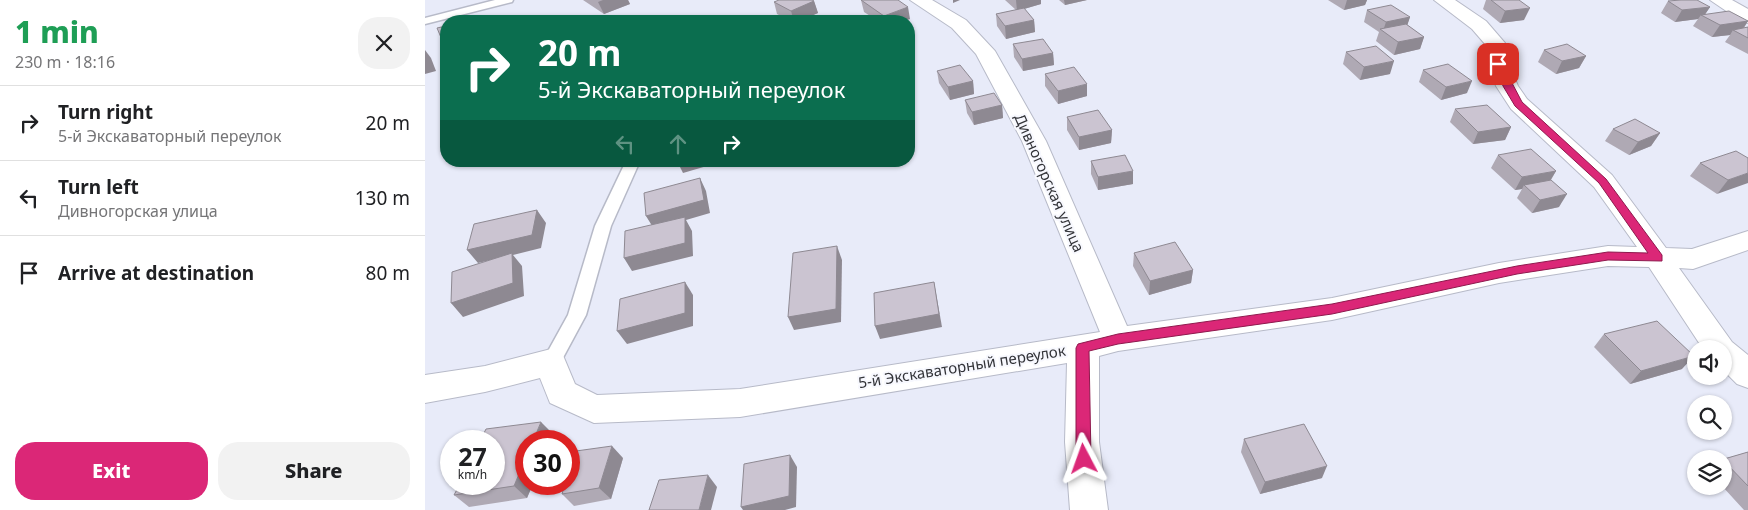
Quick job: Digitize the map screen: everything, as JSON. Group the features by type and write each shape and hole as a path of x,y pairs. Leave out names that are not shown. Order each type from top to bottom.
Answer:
{"street":[{"name":"Дивногорская улица","path":"919,0 959,24 985,51 1034,141 1118,339"},
{"path":"1443,0 1479,25 1495,42 1498,64 1507,86 1519,104 1603,181 1714,340"},
{"path":"1719,0 1748,16"},
{"name":"5-й Экскаваторный переулок","path":"551,362 562,393 594,409 740,402 1083,348 1118,339 1332,309 1499,273 1608,256 1693,258 1748,240"},
{"path":"1083,348 1082,442 1089,510"},
{"path":"1732,360 1748,375"},
{"path":"425,389 485,378 551,362"}],"lane":[{"path":"449,15 508,0"},
{"path":"425,21 440,17"},
{"path":"551,362 577,315 603,226 630,167"}],"building":[{"path":"779,0 814,1 791,11 774,2"},
{"path":"861,0 898,0 908,7 887,15 883,15"},
{"path":"1491,0 1519,0 1530,8 1505,11"},
{"path":"1697,0 1710,7 1682,10 1668,1"},
{"path":"1391,5 1410,17 1386,22 1367,10"},
{"path":"1024,8 1034,20 1005,26 996,14"},
{"path":"1729,11 1748,21 1720,25 1701,15"},
{"path":"1406,24 1424,37 1398,42 1380,29"},
{"path":"1748,27 1748,38 1733,30"},
{"path":"1043,39 1053,53 1022,59 1013,44"},
{"path":"1567,44 1586,56 1562,61 1544,50"},
{"path":"1376,46 1394,61 1364,67 1346,52"},
{"path":"1448,64 1472,81 1446,87 1423,70"},
{"path":"960,65 973,81 948,87 937,71"},
{"path":"1074,67 1087,84 1058,91 1045,74"},
{"path":"994,93 1002,105 972,112 965,100"},
{"path":"1487,105 1511,127 1478,132 1455,109"},
{"path":"1098,110 1112,130 1079,137 1067,117"},
{"path":"1635,119 1660,133 1638,142 1613,129"},
{"path":"1531,149 1556,171 1522,177 1498,155"},
{"path":"1736,151 1748,158 1748,173 1728,180 1700,163"},
{"path":"1125,155 1133,171 1098,177 1091,161"},
{"path":"700,178 704,200 646,216 644,193"},
{"path":"1551,180 1567,194 1540,200 1524,185"},
{"path":"537,210 532,235 467,250 474,224"},
{"path":"685,217 685,243 624,258 625,231"},
{"path":"1175,242 1193,270 1150,281 1134,253"},
{"path":"837,246 836,309 788,317 793,253"},
{"path":"512,253 513,283 451,303 452,272"},
{"path":"685,282 685,313 617,331 620,299"},
{"path":"934,282 939,314 875,326 874,293"},
{"path":"1657,321 1687,349 1687,358 1641,371 1604,334"},
{"path":"541,422 538,430 515,430 514,486 505,487 505,430 486,429"},
{"path":"1304,424 1327,466 1265,482 1244,439"},
{"path":"612,446 599,488 580,491 580,450"},
{"path":"1748,452 1748,486 1732,469 1732,457"},
{"path":"790,455 789,496 741,507 744,464"},
{"path":"708,475 699,510 649,510 659,480"}],"route":[{"path":"1084,459 1082,442 1083,348 1118,339 1332,309 1517,270 1608,256 1657,258 1639,228 1603,181 1519,104 1507,86 1498,64"}]}
